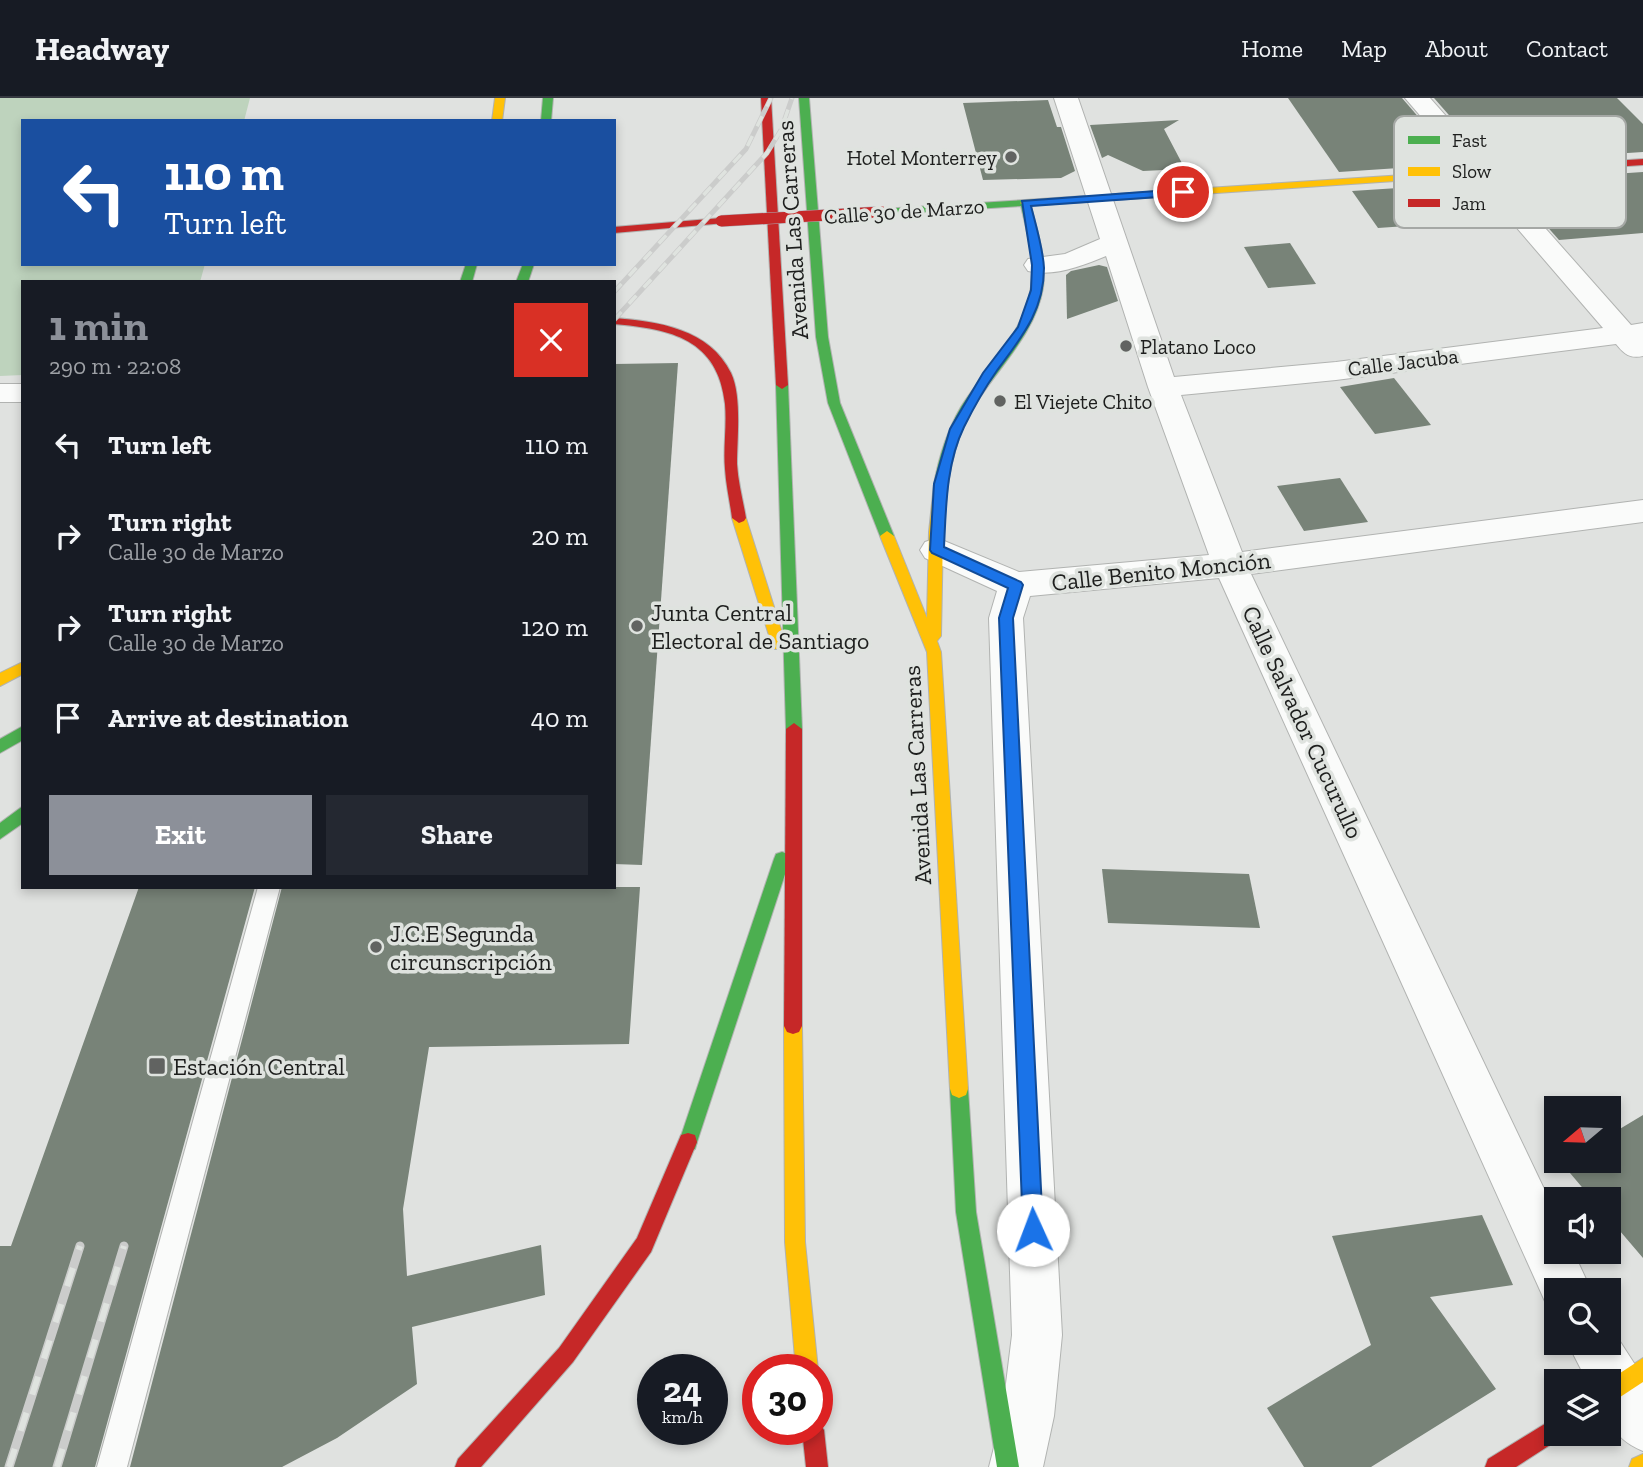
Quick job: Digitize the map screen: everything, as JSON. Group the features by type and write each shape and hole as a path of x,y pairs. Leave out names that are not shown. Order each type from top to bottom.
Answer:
{"main road":[{"path":"496,119 500,98"},
{"path":"546,119 548,98"},
{"name":"Avenida Las Carreras","path":"766,98 786,436 795,820 791,1009 794,1227 806,1354"},
{"name":"Avenida Las Carreras","path":"804,98 822,337 834,403 934,652 966,1212 1008,1467"},
{"name":"Calle 30 de Marzo","path":"616,230 1394,179"},
{"path":"934,652 941,484 956,429 989,373 1023,328 1037,290 1038,265 1026,203"},
{"path":"616,321 653,324 682,334 709,351 726,374 732,406 731,468 736,510 793,690"},
{"path":"772,457 786,436"},
{"path":"736,510 750,489"},
{"path":"0,680 21,668"},
{"path":"0,747 21,733"},
{"path":"0,832 21,815"},
{"path":"466,1467 566,1355 644,1245 689,1141 795,820"},
{"path":"1496,1467 1544,1436"},
{"path":"815,1445 817,1467"}],"street":[{"name":"Calle Salvador Cucurullo","path":"1066,98 1163,387 1230,565 1560,1278"},
{"path":"1417,98 1433,116"},
{"path":"1534,228 1633,333 1643,357"},
{"path":"1038,265 1071,261 1115,242"},
{"name":"Calle Jacuba","path":"1163,387 1336,371 1633,333"},
{"path":"0,393 21,393"},
{"name":"Calle Benito Monción","path":"1016,1467 1028,1416 1037,1335 1006,618 1016,585 1230,565 1643,511"},
{"path":"937,550 1016,585"},
{"path":"1601,1355 1628,1394"}],"lane":[{"path":"112,1467 268,889"}],"green space":[{"path":"0,98 250,98 245,119 21,119 21,266 204,266 201,280 21,280 21,375 0,376"}],"building":[{"path":"1288,98 1402,98 1418,116 1394,116 1394,168 1339,172"},
{"path":"1434,98 1617,98 1643,124 1643,152 1626,153 1626,116 1450,116"},
{"path":"1048,100 1057,127 1061,127 1075,171 1061,178 983,180 963,103"},
{"path":"1179,120 1164,129 1185,169 1143,171 1108,155 1102,158 1090,125"},
{"path":"1643,172 1643,233 1559,240 1548,228 1626,228 1626,173"},
{"path":"1394,188 1394,227 1378,228 1352,191"},
{"path":"1290,243 1316,284 1268,288 1244,247"},
{"path":"1099,265 1107,267 1118,301 1067,319 1066,275 1071,271"},
{"path":"678,363 642,865 616,864 616,364"},
{"path":"1394,378 1431,425 1375,434 1340,387"},
{"path":"1340,478 1368,522 1304,531 1277,486"},
{"path":"1102,869 1249,874 1260,928 1108,923"},
{"path":"640,887 629,1044 429,1047 403,1209 407,1276 541,1245 545,1295 412,1327 417,1384 337,1438 282,1467 130,1467 281,889"},
{"name":"Estación Central","path":"138,889 254,889 95,1467 0,1467 0,1246 11,1246"},
{"path":"1643,1115 1643,1258 1621,1232 1621,1187 1582,1187 1570,1173 1621,1173 1621,1128"},
{"path":"1482,1215 1513,1285 1430,1297 1496,1389 1371,1467 1304,1467 1267,1408 1371,1345 1332,1236"}],"railway":[{"path":"616,290 746,149 771,98"},
{"path":"616,318 767,153 781,130 792,98"},
{"path":"9,1467 80,1246"},
{"path":"57,1467 124,1246"}],"traffic: fast":[{"path":"546,119 548,98"},
{"path":"804,98 822,337 834,403 887,536"},
{"path":"882,212 1025,203 1033,234 1038,277 1033,305 1018,336 962,417 948,454 941,484"},
{"path":"467,280 471,266"},
{"path":"523,280 528,266"},
{"path":"782,385 794,729"},
{"path":"0,747 21,733"},
{"path":"0,832 21,815"},
{"path":"688,1142 782,859"},
{"path":"959,1089 966,1212 1008,1467"}],"traffic: slow":[{"path":"497,119 500,98"},
{"path":"1025,203 1394,179"},
{"path":"934,636 936,532 941,484"},
{"path":"739,518 779,645"},
{"path":"887,536 934,652 959,1089"},
{"path":"0,680 21,668"},
{"path":"793,1026 795,1242 806,1354"},
{"path":"1621,1385 1643,1369"}],"traffic: jam":[{"path":"766,98 782,385"},
{"path":"1626,163 1643,162"},
{"path":"721,221 882,212"},
{"path":"616,230 721,221"},
{"path":"616,321 653,324 682,334 709,351 726,374 731,406 731,468 739,518"},
{"path":"793,1026 794,729"},
{"path":"466,1467 566,1355 644,1245 688,1142"},
{"path":"1496,1467 1544,1436"},
{"path":"815,1445 817,1467"}],"place":[{"name":"Hotel Monterrey","path":"1011,157"},
{"name":"Platano Loco","path":"1126,346"},
{"name":"El Viejete Chito","path":"1000,401"},
{"name":"Junta Central Electoral de Santiago","path":"637,626"},
{"name":"J.C.E Segunda circunscripción","path":"376,947"},
{"name":"Estación Central","path":"157,1066"}],"route":[{"path":"1033,1230 1006,618 1016,585 937,550 941,484 956,429 989,373 1023,328 1037,290 1038,265 1026,203 1183,192"}]}
